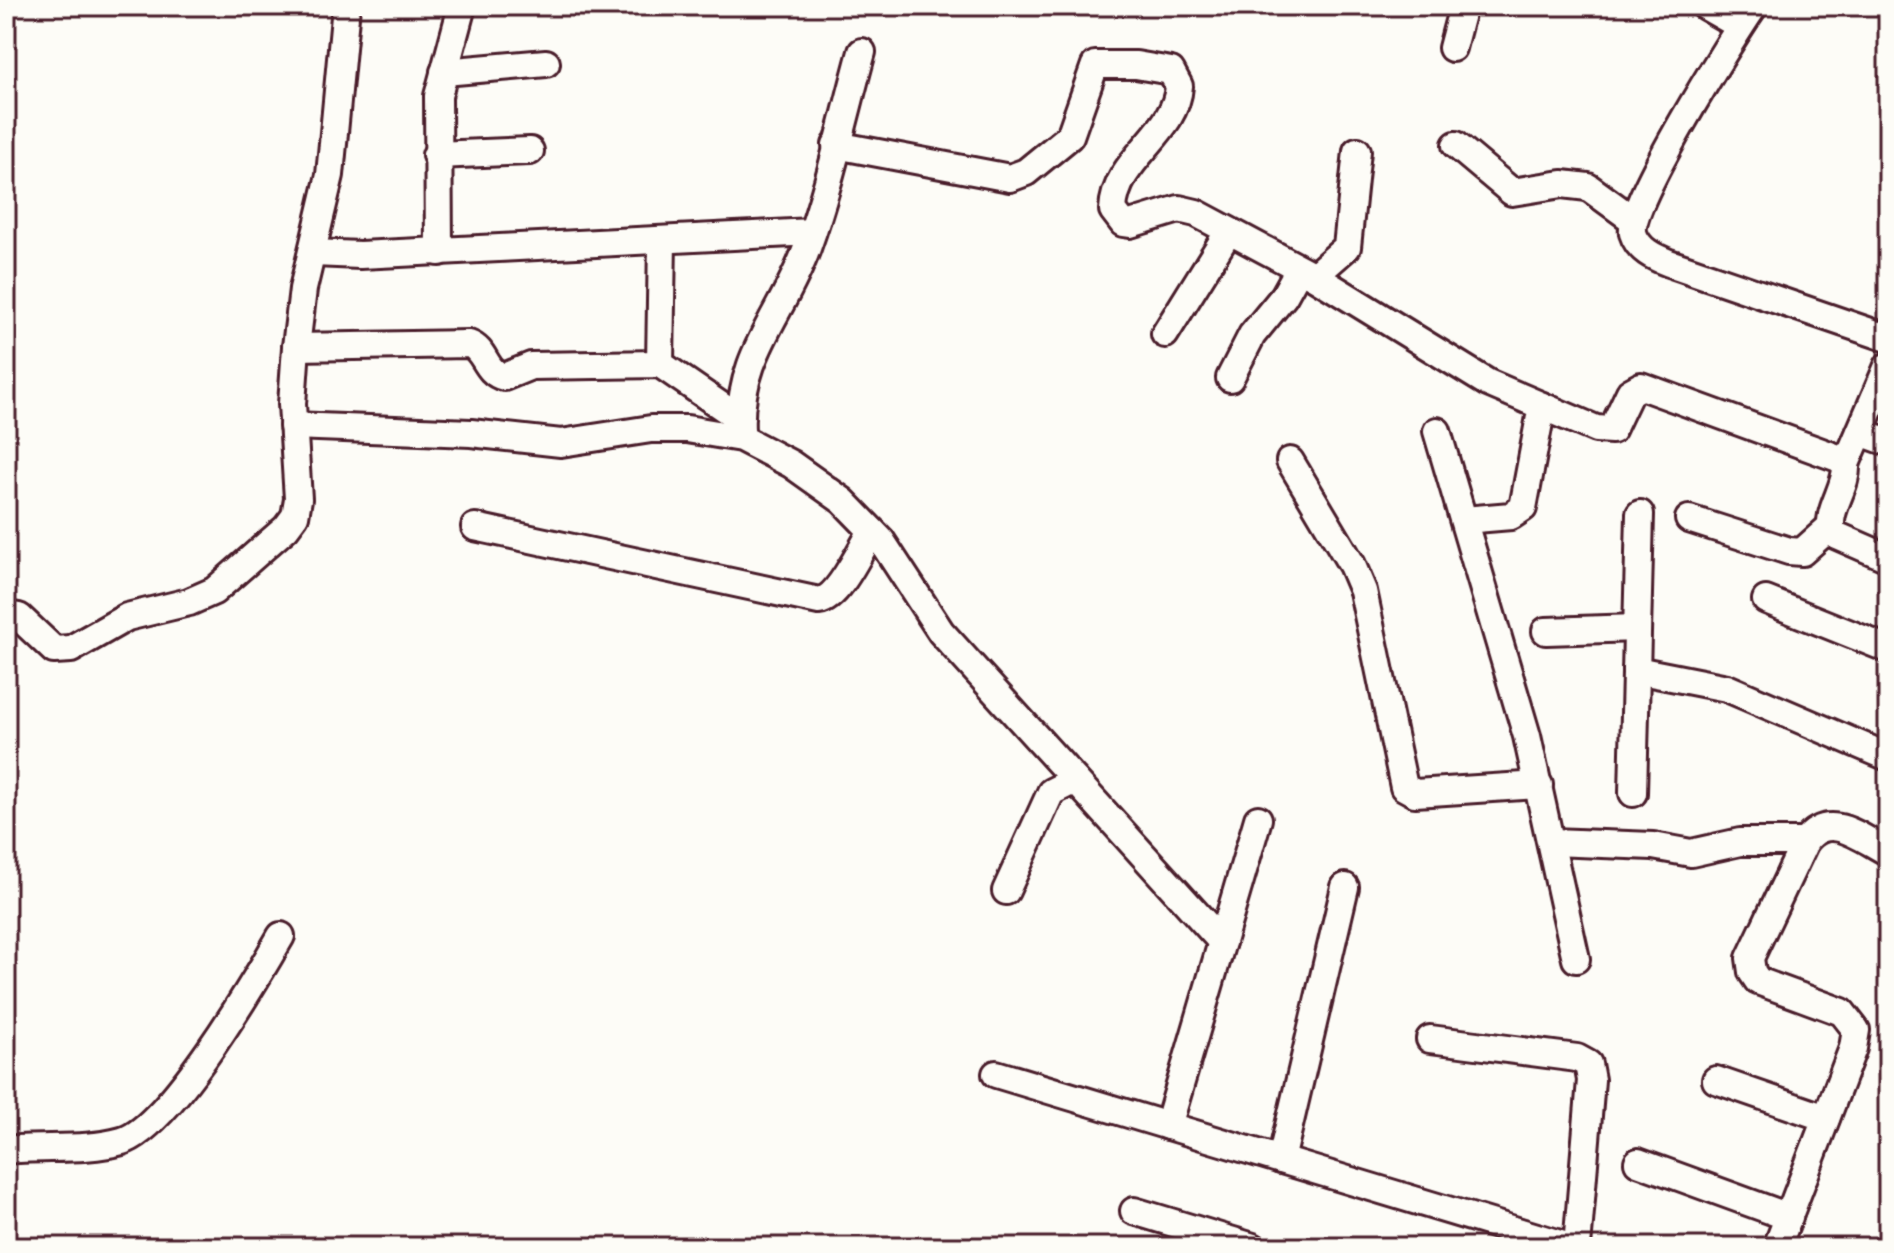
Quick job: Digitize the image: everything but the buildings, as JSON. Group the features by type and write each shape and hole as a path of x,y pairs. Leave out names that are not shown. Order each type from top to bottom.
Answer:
{"street":[{"path":"6,623 13,616 19,617 47,645 60,652 71,649 127,617 189,602 214,591 286,528 295,516 298,499 293,426 296,347 303,289 314,253 330,175 346,6"},
{"path":"439,252 438,96 462,6"},
{"path":"1452,48 1463,6"},
{"path":"1705,6 1747,16 1653,176 1632,219 1637,241 1655,257 1888,338"},
{"path":"741,428 746,374 803,258 862,52"},
{"path":"444,72 546,63"},
{"path":"836,145 1010,178 1026,172 1070,136 1095,65 1162,68 1177,76 1179,99 1166,124 1136,156 1118,186 1113,210 1117,218 1130,224 1163,213 1187,210 1306,272 1488,383 1596,429 1612,430 1630,392 1641,386 1838,458 1846,464"},
{"path":"1456,145 1512,192 1562,184 1588,187 1632,219"},
{"path":"436,155 530,151"},
{"path":"1230,378 1252,335 1284,296 1306,272 1347,247 1357,151"},
{"path":"1165,334 1229,231"},
{"path":"314,253 439,252 812,232"},
{"path":"660,364 662,240"},
{"path":"296,347 469,344 477,348 492,373 504,377 526,366 660,364 741,428 843,501 872,531 941,632 1222,942"},
{"path":"1689,519 1789,551 1802,552 1830,527 1847,478 1846,464 1888,366"},
{"path":"1464,520 1511,516 1523,508 1542,406"},
{"path":"293,426 471,433 561,443 670,428 741,428"},
{"path":"1437,431 1539,785 1576,959"},
{"path":"1860,432 1888,442"},
{"path":"1290,461 1352,565 1363,591 1404,787 1415,793 1539,785"},
{"path":"1633,793 1640,514"},
{"path":"475,527 819,601 831,596 840,586 872,531"},
{"path":"1830,527 1840,539 1888,558"},
{"path":"1766,600 1888,649"},
{"path":"1546,631 1637,628"},
{"path":"1636,670 1727,688 1888,757"},
{"path":"1006,891 1051,792 1075,780"},
{"path":"1168,1126 1258,819"},
{"path":"1777,1247 1853,1048 1856,1030 1842,1012 1758,981 1752,972 1750,958 1805,842 1815,829 1824,825 1841,828 1888,852"},
{"path":"1552,842 1653,846 1691,853 1740,842 1805,842"},
{"path":"1281,1160 1345,887"},
{"path":"6,1150 123,1141 146,1128 164,1110 249,992 281,936"},
{"path":"1430,1039 1577,1058 1588,1064 1591,1080 1577,1247"},
{"path":"996,1074 1570,1247"},
{"path":"1716,1080 1826,1118"},
{"path":"1638,1162 1789,1217"},
{"path":"1134,1211 1253,1247"}]}
